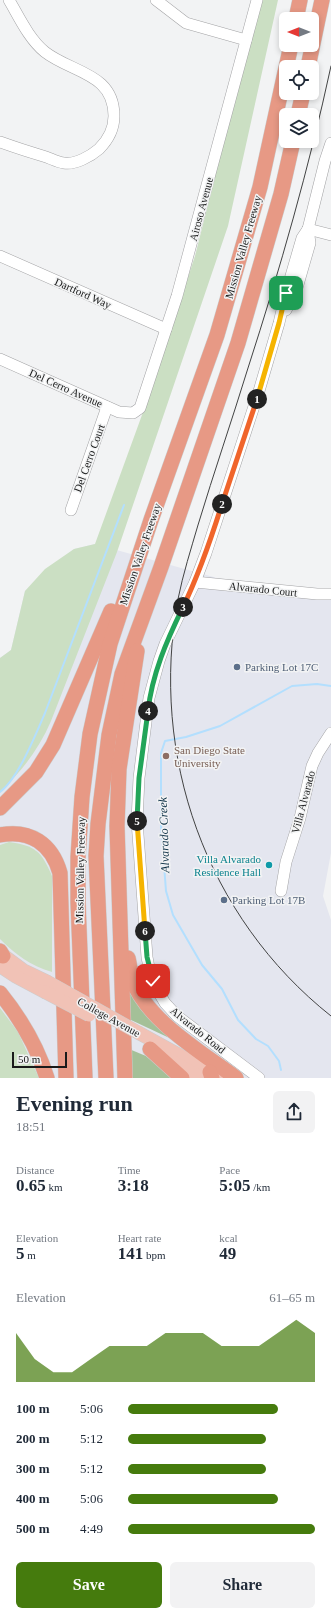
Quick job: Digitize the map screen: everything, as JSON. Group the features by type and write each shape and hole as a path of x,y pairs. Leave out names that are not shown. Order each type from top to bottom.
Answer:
{"highway":[{"path":"297,12 300,0"},
{"path":"309,60 322,0"},
{"name":"Mission Valley Freeway","path":"85,1078 78,902 79,850 84,781 90,734 110,644 151,520 217,334 260,187 289,52"},
{"name":"Mission Valley Freeway","path":"106,1078 97,876 98,824 109,735 122,674 164,560 238,343 281,194 291,148"},
{"path":"0,808 36,772 53,746 151,520"},
{"path":"125,1078 118,886 117,826 119,770 143,616"},
{"path":"0,835 15,833 35,838 47,848 57,863 61,884 66,1078"},
{"path":"118,886 132,979 146,1005 168,1026 236,1078"},
{"path":"0,993 25,1027 35,1046 47,1078"},
{"path":"142,1041 182,1078"}],"main road":[{"name":"College Avenue","path":"1,956 15,976 45,987 142,1041 211,1077"},
{"name":"College Avenue","path":"142,1041 211,1077"}],"street":[{"path":"156,0 186,23 246,40"},
{"name":"Airoso Avenue","path":"133,413 140,408 143,403 177,296 257,0"},
{"path":"0,142 65,163 80,160 93,154 101,147 110,136 114,119 114,110 107,91 97,80 90,75 60,62 45,51 32,38 6,3"},
{"name":"Alvarado Road","path":"259,1078 171,1010 156,988 150,973 147,957 137,821 139,778 149,698 165,644 195,582 206,553 252,414 302,238 308,229 331,143"},
{"path":"308,229 331,234"},
{"name":"Dartford Way","path":"0,256 166,329"},
{"name":"Del Cerro Avenue","path":"0,359 119,412 133,413"},
{"name":"Del Cerro Court","path":"71,510 107,407"},
{"name":"Alvarado Court","path":"195,582 317,594 331,594"},
{"name":"Villa Alvarado","path":"281,891 286,862 304,803 312,766 318,753 331,733"}],"shaded area":[{"name":"San Diego State University","path":"95,544 253,588 331,594 331,853 323,896 331,920 331,1078 0,1078 0,658 11,650 25,591 74,549"}],"green space":[{"path":"261,0 278,0 228,226 117,552 51,721 41,741 29,759 16,776 0,792 0,658 11,650 25,591 45,569 74,549 95,544 146,404 195,256"},
{"path":"9,842 26,845 36,851 41,855 52,876 52,972 24,959 0,939 0,845"},
{"path":"128,985 178,1042 131,1020"},
{"path":"0,1008 18,1032 39,1078 0,1078"},
{"path":"129,1049 146,1056 174,1078 130,1078"}],"waterway":[{"path":"0,792 7,786 20,767 37,732 124,505"},
{"name":"Alvarado Creek","path":"281,1070 279,1061 268,1046 256,1039 238,1020 222,989 202,965 173,915 166,891 161,825 161,753 165,741 186,737 220,726 292,686 317,684 331,686"}],"tram line":[{"path":"331,66 304,180 283,256 204,505 185,571 178,599 171,658 172,716 181,774 197,829 220,882 250,931 287,976 331,1016"}],"place":[{"name":"Parking Lot 17C","path":"237,667"},
{"name":"San Diego State University","path":"166,756"},
{"name":"Villa Alvarado Residence Hall","path":"269,865"},
{"name":"Parking Lot 17B","path":"224,900"}],"route":[{"path":"153,981 147,957 137,821 139,778 149,698 165,644 195,582 206,553 259,391 279,323 286,293"}]}
